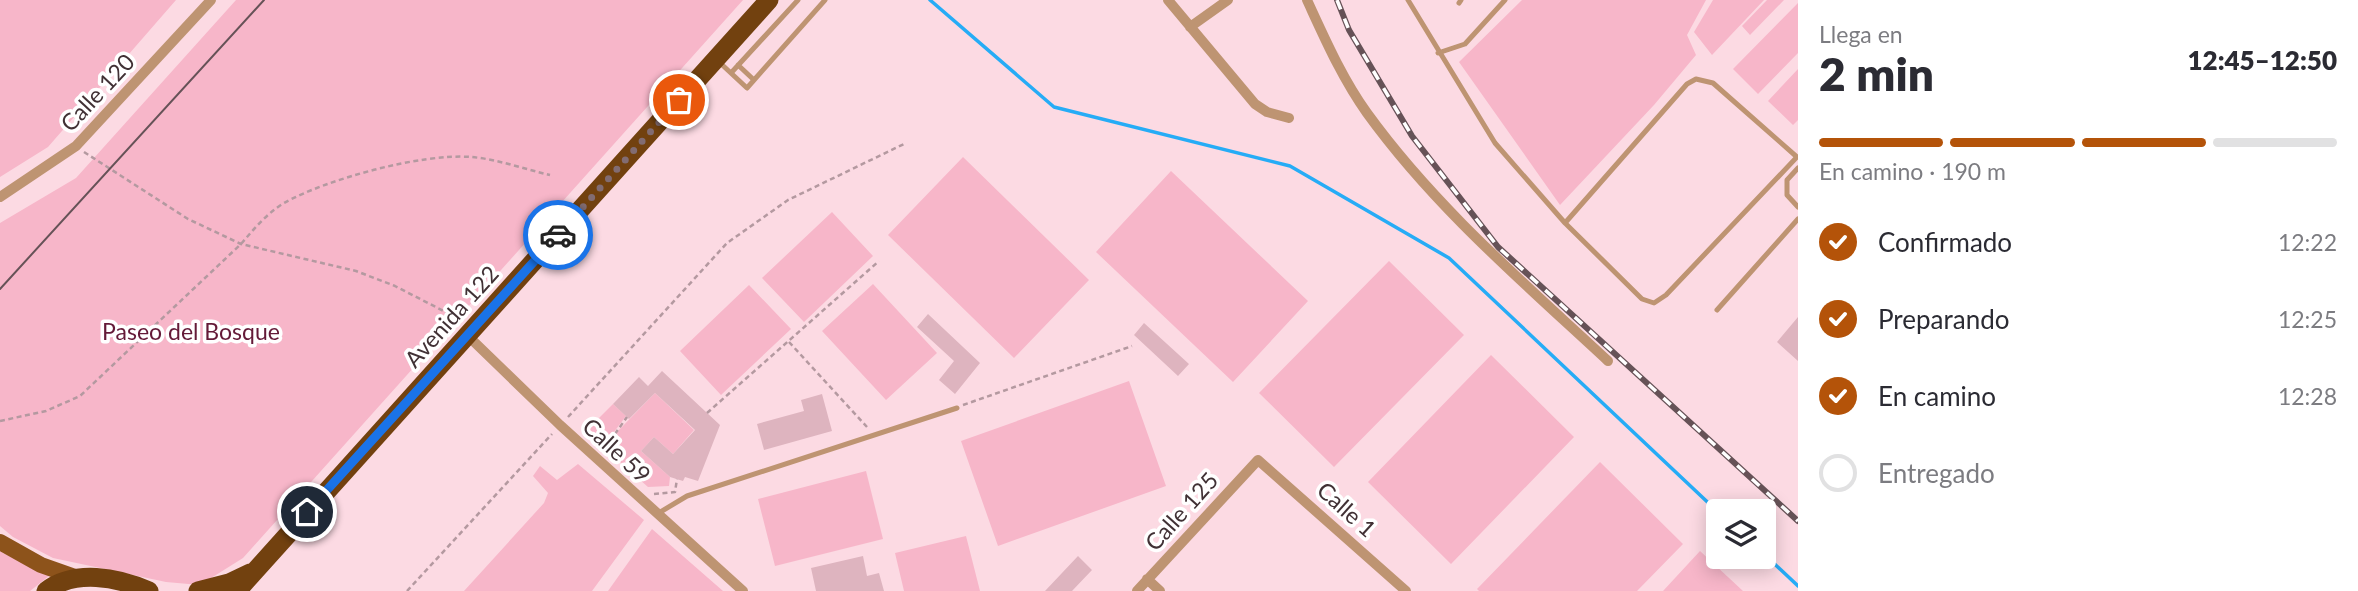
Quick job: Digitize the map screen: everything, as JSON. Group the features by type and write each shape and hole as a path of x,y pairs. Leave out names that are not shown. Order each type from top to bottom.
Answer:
{"highway":[{"name":"Avenida 122","path":"198,591 229,583 248,583 769,0"},
{"path":"46,591 75,577 112,580 152,591"}],"main road":[{"path":"0,542 32,560 75,577"}],"street":[{"name":"Calle 120","path":"0,197 29,181 76,146 211,0"},
{"path":"1168,0 1255,104 1267,112 1289,118"},
{"path":"1190,27 1228,0"},
{"path":"1307,0 1341,72 1366,112 1438,201 1608,361"},
{"name":"Calle 59","path":"471,331 560,425 743,591"},
{"name":"Calle 125","path":"1137,591 1258,460"},
{"name":"Calle 1","path":"1258,460 1406,591"},
{"path":"1147,579 1160,591"},
{"path":"1386,591 1395,581"}],"lane":[{"path":"731,73 797,0"},
{"path":"716,59 747,88 825,0"},
{"path":"1408,0 1495,144 1566,223 1642,299 1654,303 1666,295 1797,157 1713,83 1696,79 1687,84 1566,223"},
{"path":"1438,53 1465,44 1505,0"},
{"path":"738,65 754,80"},
{"path":"1798,168 1787,180 1787,195 1798,206"},
{"path":"1717,310 1798,219"},
{"path":"657,514 687,496 957,408"}],"path":[{"path":"407,591 727,243 788,200 906,143"},
{"path":"76,146 188,219 241,244 356,271 433,304 471,331"},
{"path":"0,421 46,411 80,396 241,244 264,217 305,193 410,160 445,156 474,157 550,175"},
{"path":"706,413 879,261"},
{"path":"789,342 874,435"},
{"path":"957,408 1132,346"},
{"path":"602,449 627,417"},
{"path":"645,486 656,496 676,492 677,479"}],"green space":[{"path":"0,0 176,0 48,147 0,177"},
{"name":"Paseo del Bosque","path":"236,0 743,0 243,558 200,585 166,582 53,558 13,537 0,526 0,223 76,178"},
{"path":"1522,0 1706,0 1687,35 1696,55 1654,105 1560,205 1459,62"},
{"path":"1713,0 1764,0 1712,55 1694,32"},
{"path":"1767,0 1784,0 1750,35 1742,26"},
{"path":"1798,3 1798,53 1758,94 1733,69"},
{"path":"1798,69 1798,120 1793,125 1768,101"},
{"path":"963,157 1089,280 1014,358 888,235"},
{"path":"1171,171 1308,301 1233,382 1096,252"},
{"path":"832,212 873,256 804,322 762,278"},
{"path":"1389,261 1464,335 1334,467 1259,393"},
{"path":"873,284 937,353 886,400 822,331"},
{"path":"749,285 791,329 721,395 680,351"},
{"path":"1491,355 1574,437 1451,564 1368,482"},
{"path":"1129,381 1166,486 998,546 961,441"},
{"path":"655,393 694,430 673,454 654,437 641,451 670,477 669,486 648,487 605,449 617,432"},
{"path":"613,404 626,416 602,448 584,433"},
{"path":"1600,462 1683,544 1637,591 1479,591 1477,589"},
{"path":"578,464 644,520 592,591 464,591 544,503 548,493 533,476 540,466 557,480"},
{"path":"866,471 883,539 775,566 758,499"},
{"path":"652,529 723,591 608,591"},
{"path":"966,536 980,591 904,591 895,553"},
{"path":"0,551 49,576 30,591 0,591"},
{"path":"1700,551 1706,557 1706,569 1719,569 1743,591 1663,591"}],"building":[{"path":"928,314 980,363 955,394 939,380 954,361 917,327"},
{"path":"1798,317 1798,361 1777,342"},
{"path":"1144,323 1189,364 1178,376 1134,335"},
{"path":"662,371 720,425 698,481 685,477 683,481 670,477 641,451 654,437 673,454 695,430 655,393 629,419 613,404 639,377 648,386"},
{"path":"822,394 832,431 764,450 757,424 804,411 801,400"},
{"path":"863,556 867,576 879,573 884,591 816,591 811,568"},
{"path":"1078,556 1092,570 1072,591 1045,591"}],"waterway":[{"path":"930,0 1054,107 1290,166 1449,258 1706,501"},
{"path":"1776,565 1798,586"}],"tram line":[{"path":"0,289 264,0"}],"railway":[{"path":"1337,0 1349,30 1412,136 1498,247 1798,521"}],"way so far":[{"path":"558,235 679,100"}],"route":[{"path":"307,512 558,235"}]}
